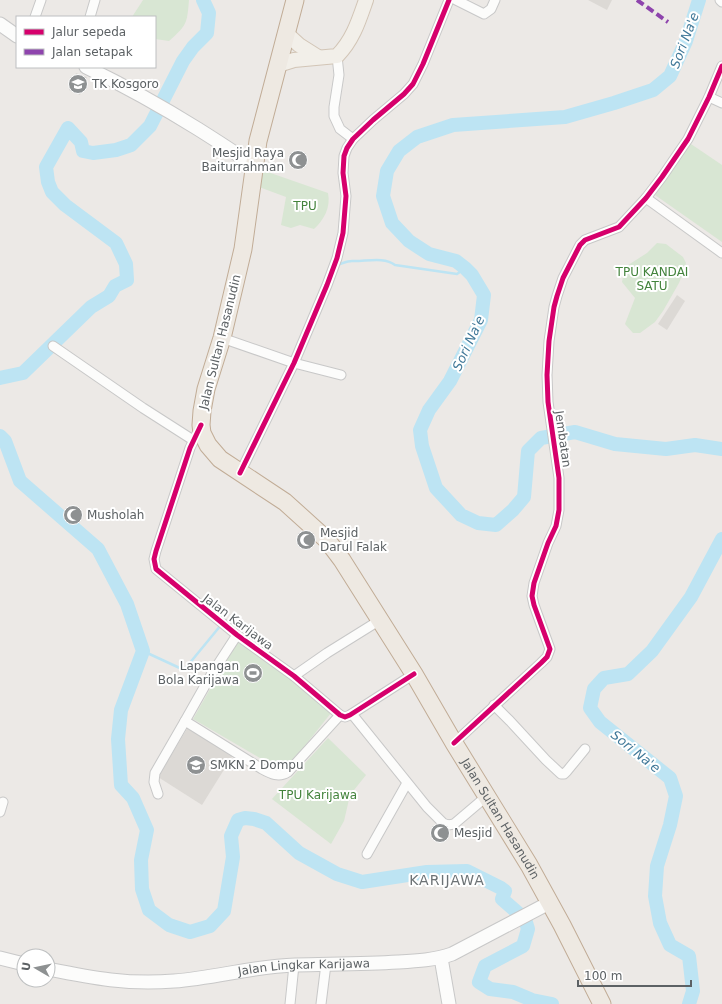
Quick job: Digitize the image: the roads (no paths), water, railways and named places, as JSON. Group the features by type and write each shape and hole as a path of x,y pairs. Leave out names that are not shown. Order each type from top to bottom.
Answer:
{"highway":[{"name":"Jalan Sultan Hasanudin","path":"295,0 258,140 243,249 222,338 206,389 201,425 204,438 197,444 285,502 327,540 342,560 414,674 454,743 529,864 602,1004"}],"main road":[{"path":"278,65 294,60 337,56 350,40 366,0"},
{"path":"0,24 16,35"},
{"path":"287,34 299,45 318,57"},
{"path":"88,68 124,85 152,101 235,152 254,166"},
{"path":"235,152 258,140"},
{"name":"Jalan Lingkar Karijawa","path":"56,971 104,980 158,982 176,981 272,966 373,964 441,958 452,954 549,902"},
{"path":"0,958 16,962"},
{"path":"441,958 449,1004"}],"street":[{"path":"35,16 41,0"},
{"path":"90,16 95,0"},
{"path":"240,473 294,363 327,286 343,233 346,196 343,173 344,156 347,148 353,139 404,94 413,84 423,64 449,0"},
{"path":"456,0 484,14 492,9 495,0"},
{"path":"337,56 339,75 334,116 340,129 353,139"},
{"name":"Jembatan","path":"494,706 541,663 550,651 549,644 532,596 534,583 558,518 560,493 559,478 548,402 547,375 549,341 554,307 563,278 580,245 585,240 619,227 646,198 662,177 688,139 709,97 722,66"},
{"path":"709,97 722,103"},
{"path":"646,198 722,253"},
{"path":"222,338 294,363 341,375"},
{"path":"53,346 197,444"},
{"name":"Jalan Karijawa","path":"197,444 156,551 154,566 159,572 237,635 294,676 340,716"},
{"path":"294,676 327,653 380,620"},
{"path":"158,794 154,782 155,773 211,675 237,635"},
{"path":"185,721 262,769 272,774 283,775 288,772 340,716 345,717 352,714 414,674"},
{"path":"454,743 494,706 561,774 564,774 567,771 585,749"},
{"path":"352,714 408,783 443,823 448,825 457,822 487,796"},
{"path":"368,854 408,783"},
{"path":"0,812 3,802"},
{"path":"321,1004 326,964"},
{"path":"290,1004 294,965"}],"waterway":[{"path":"0,378 23,373 91,307 109,296 115,286 127,280 126,264 116,243 65,205 52,192 48,182 46,167 68,128 81,142 83,151 93,153 116,150 131,145 150,126 183,61 193,47 207,33 209,13 203,0"},
{"name":"Sori Na'e","path":"699,0 686,41 670,76 653,90 565,117 453,125 417,137 399,151 387,171 383,196 392,223 409,241 429,254 456,261 472,275 484,295 481,320 450,381 429,410 420,430 422,446 436,488 461,515 478,523 496,525 513,510 524,497 528,451 541,438 575,432 615,444 666,449 695,445 722,449"},
{"path":"336,265 350,261 380,260 390,262 395,265 457,274 465,268"},
{"path":"0,436 5,441 20,481 98,549 127,604 143,651 121,710 118,739 121,785 133,798 147,830 141,860 142,889 149,910 169,925 190,932 210,926 224,911 233,857 231,836 238,820 245,818 254,819 266,823 299,853 337,874 362,882 427,872 467,871 501,888 505,891 502,899 525,919 528,929 523,946 485,966 479,982 490,989 513,992 532,1000 552,1004"},
{"name":"Sori Na'e","path":"689,1004 693,991 689,956 670,945 660,923 655,896 657,866 670,825 676,796 670,778 600,722 590,708 594,689 604,678 628,674 652,651 691,597 722,539"},
{"path":"143,651 184,670 221,625"}],"place":[{"name":"TK Kosgoro","path":"78,84"},
{"name":"Mesjid Raya Baiturrahman","path":"298,160"},
{"name":"Musholah","path":"73,515"},
{"name":"Mesjid Darul Falak","path":"306,540"},
{"name":"Lapangan Bola Karijawa","path":"253,673"},
{"name":"SMKN 2 Dompu","path":"196,765"},
{"name":"Mesjid","path":"440,833"}],"district":[{"name":"KARIJAWA","path":"447,880"}],"park label":[{"name":"TPU","path":"305,206"},
{"name":"TPU KANDAI SATU","path":"652,279"},
{"name":"TPU Karijawa","path":"318,795"}]}
